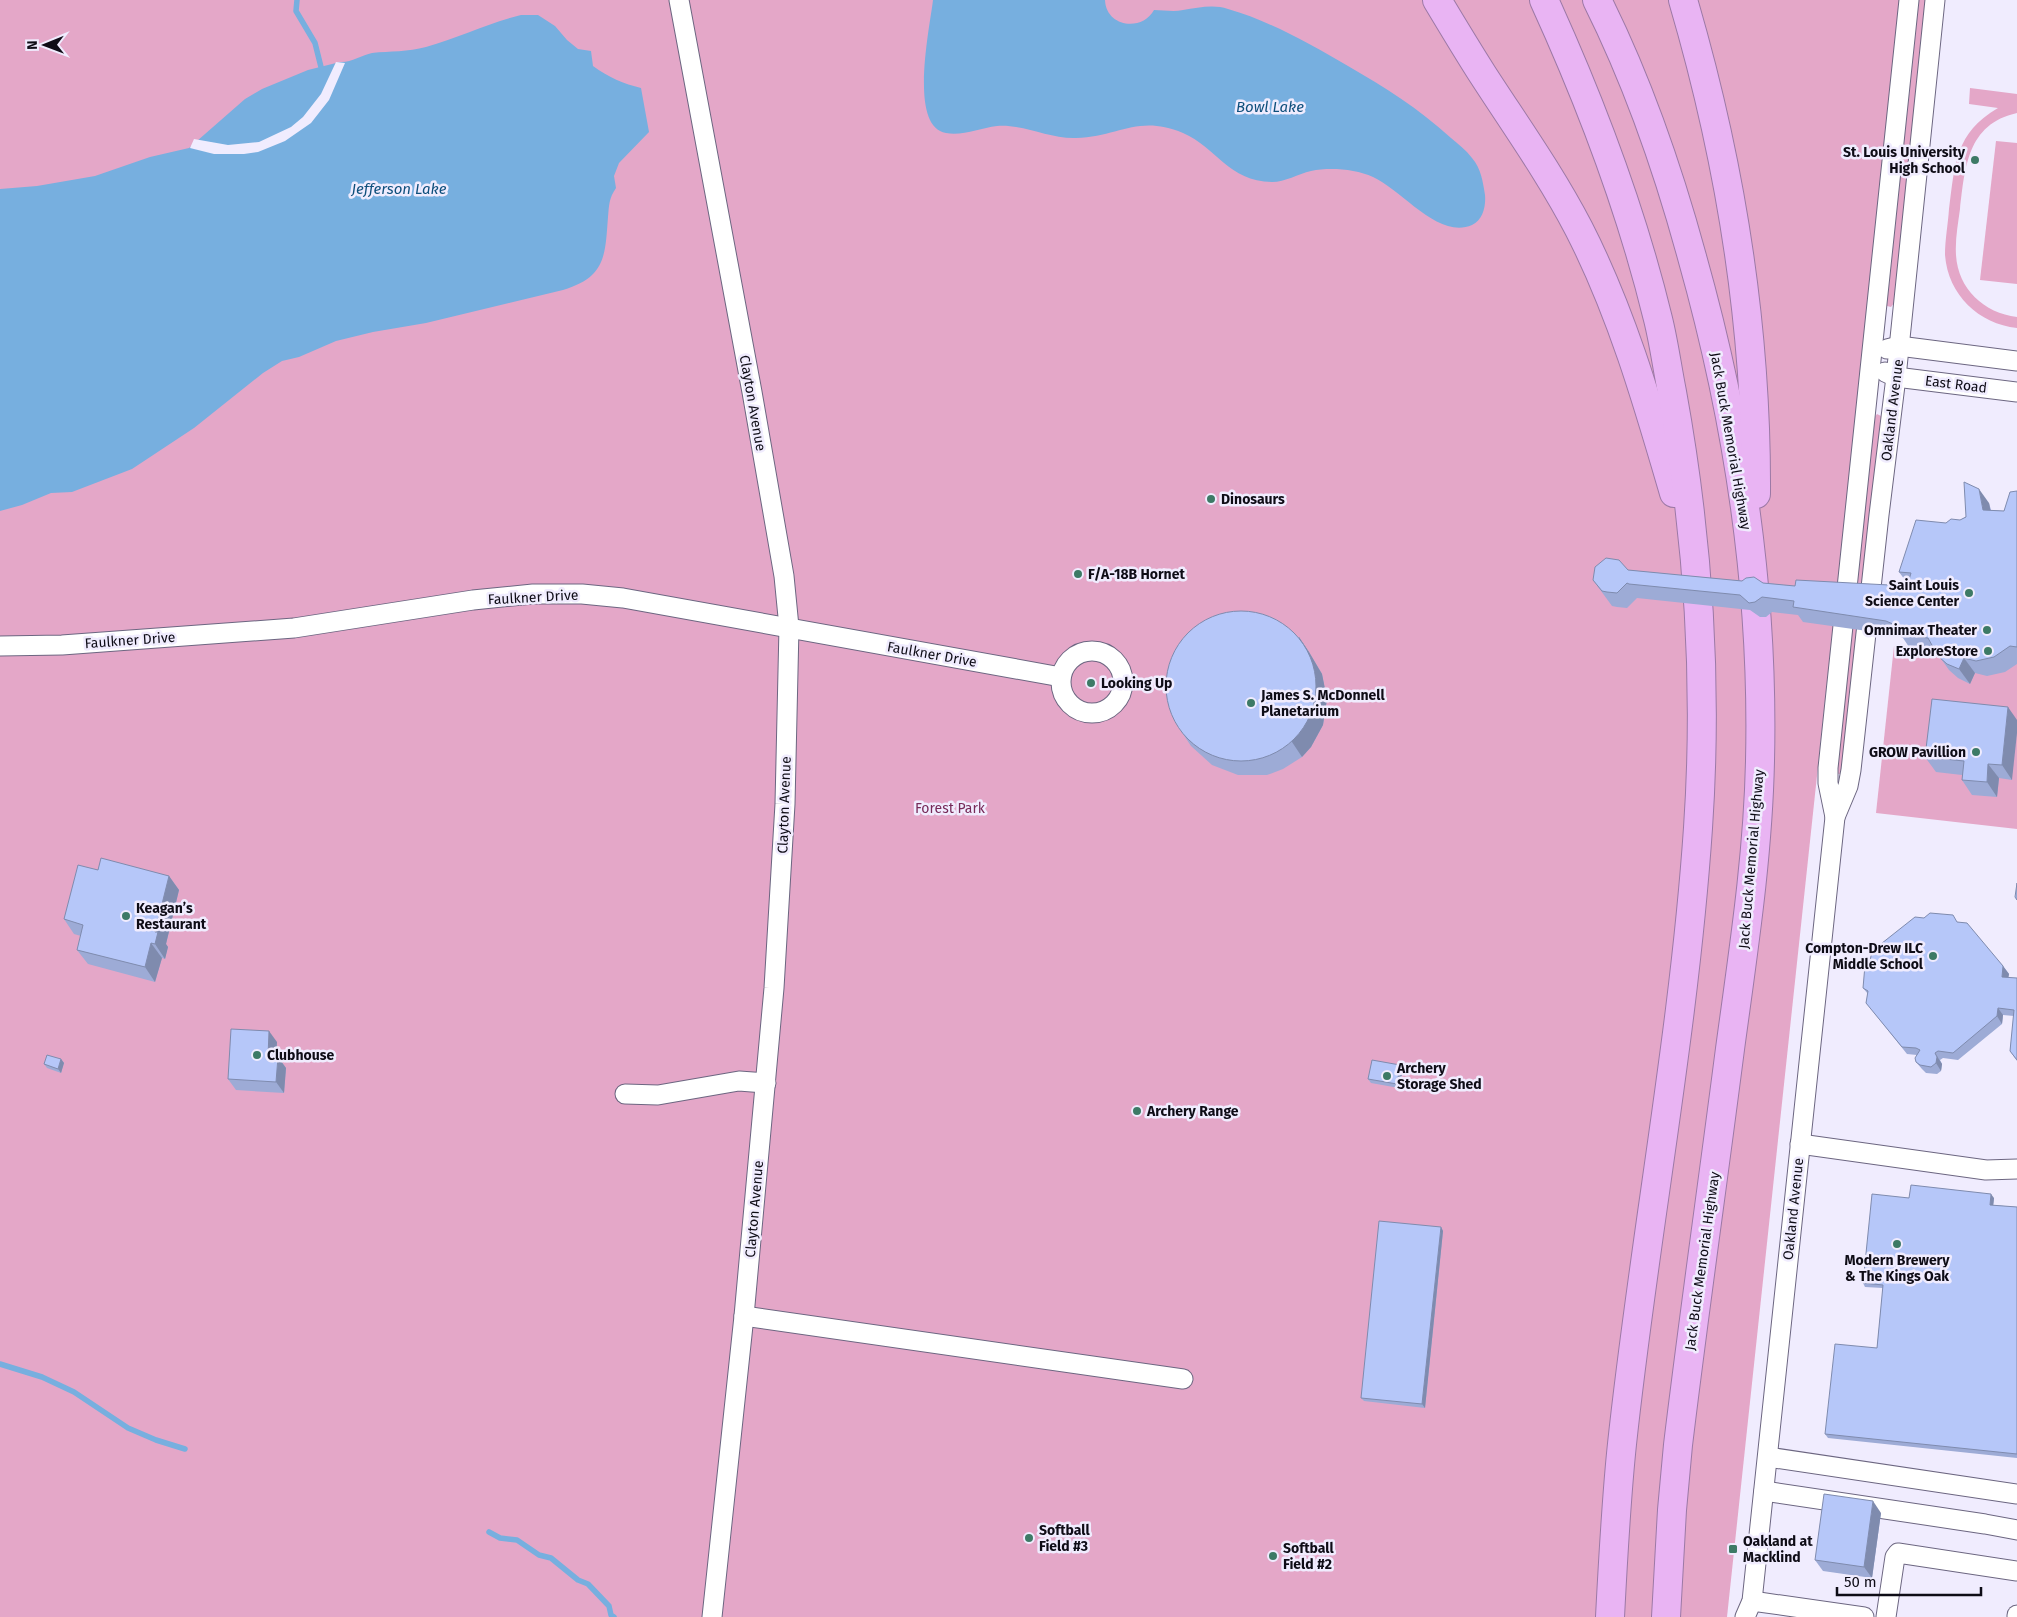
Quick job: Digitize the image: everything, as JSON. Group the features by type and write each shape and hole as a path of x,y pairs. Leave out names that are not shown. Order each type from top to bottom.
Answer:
{"highway":[{"path":"1437,0 1560,195 1579,229 1599,272 1633,360 1654,425 1677,501 1698,585"},
{"path":"1544,0 1597,122 1625,204 1660,322 1681,441 1698,585 1702,692 1698,835 1677,1030 1623,1436 1616,1508 1610,1617"},
{"name":"Jack Buck Memorial Highway","path":"1597,0 1636,88 1661,154 1682,219 1700,286 1731,420 1743,493 1753,583 1760,691 1760,760 1757,827 1739,988 1678,1445 1666,1617"},
{"path":"1683,0 1699,53 1722,156 1733,217 1752,364 1757,436 1753,583"}],"street":[{"name":"Clayton Avenue","path":"679,0 752,392 784,576 789,627 781,888 766,1083 744,1316 712,1617"},
{"name":"Oakland Avenue","path":"1835,817 1828,783 1828,768 1909,0"},
{"name":"Oakland Avenue","path":"1752,1612 1835,817 1848,786 1851,770 1896,378 1935,0"},
{"path":"1872,359 1881,352 1899,346 2017,361"},
{"name":"East Road","path":"1872,359 1888,375 1896,378 2017,392"},
{"name":"Faulkner Drive","path":"0,646 62,645 294,628 473,600 533,594 582,594 623,598 1061,677"},
{"path":"625,1094 658,1095 738,1081 766,1083"},
{"path":"1800,1144 1986,1170 2017,1169"},
{"path":"744,1316 1183,1379"},
{"path":"1768,1457 2017,1494"},
{"path":"1764,1491 2017,1530"},
{"path":"1886,1617 1895,1556 1898,1553 1904,1552 2017,1571"},
{"path":"1752,1612 1864,1617"}],"green space":[{"name":"Forest Park","path":"0,0 1900,0 1727,1617 0,1617"},
{"path":"1919,0 1926,0 1894,303 1891,307 1887,306 1887,304"},
{"path":"1970,88 2017,94 2017,113 2000,119 1988,127 1978,137 1972,150 1964,178 1957,232 1956,255 1958,267 1967,289 1984,305 2005,315 2017,317 2017,328 1990,321 1978,314 1959,295 1947,269 1945,255 1949,209 1953,178 1960,151 1965,139 1973,128 1998,108 1969,104"},
{"path":"1996,141 2017,143 2017,284 1980,280"},
{"path":"1877,414 1881,418 1842,774 1839,774 1836,773 1874,418"},
{"path":"1894,646 2017,660 2017,829 1876,813"}],"water":[{"name":"Bowl Lake","path":"933,0 1105,0 1111,16 1118,21 1133,24 1141,22 1154,10 1176,11 1211,7 1228,9 1244,14 1304,41 1362,74 1401,99 1439,127 1467,152 1478,166 1485,195 1483,212 1479,220 1472,225 1459,228 1447,226 1421,212 1384,183 1366,174 1350,171 1318,170 1277,182 1257,180 1233,170 1195,139 1167,128 1141,126 1091,137 1076,138 1066,138 1007,126 997,126 965,133 946,133 934,127 928,113 924,95 926,52"},
{"name":"Jefferson Lake","path":"521,15 538,15 555,26 578,49 591,51 593,66 604,74 641,88 649,132 619,163 614,176 616,188 610,202 604,254 595,271 588,279 563,290 426,323 373,332 336,341 299,357 282,361 263,373 194,428 132,469 72,492 51,493 22,505 0,511 0,189 37,186 95,176 150,157 189,148 245,99 262,89 308,70 348,61 372,53 419,49"}],"pier":[{"path":"336,62 345,63 329,100 311,123 285,141 258,152 244,154 214,154 190,148 194,139 228,145 259,142 291,127 303,117 321,94"}],"building":[{"path":"1964,482 1979,489 1983,510 2004,511 2010,492 2017,491 2017,647 2010,646 1994,657 1976,661 1964,658 1959,669 1947,664 1938,656 1928,638 1901,635 1902,628 1886,621 1793,607 1794,601 1762,597 1755,602 1749,603 1740,595 1627,583 1617,593 1607,592 1602,591 1593,580 1595,567 1606,558 1619,560 1628,570 1742,581 1746,578 1754,577 1763,583 1795,586 1796,580 1889,585 1906,590 1911,573 1899,572 1916,520 1946,523 1951,519 1960,520 1966,517"},
{"name":"James S. McDonnell Planetarium","path":"1241,611 1256,612 1270,617 1294,633 1310,657 1315,671 1315,701 1310,715 1294,739 1270,755 1256,760 1241,761 1226,760 1212,755 1188,739 1172,715 1167,701 1166,686 1167,671 1172,657 1188,633 1212,617 1226,612"},
{"name":"GROW Pavillion","path":"1932,699 2008,707 2002,765 1988,764 1987,782 1962,780 1964,761 1925,757"},
{"name":"Keagan’s Restaurant","path":"101,858 169,876 155,932 158,932 155,944 151,943 145,967 77,950 83,925 64,919 78,865 98,870"},
{"path":"2017,883 2017,900 2015,897"},
{"name":"Compton-Drew ILC Middle School","path":"1930,913 1953,915 1957,922 1967,923 2003,966 2002,977 2017,978 2017,1060 2010,1051 2014,1010 1998,1008 1997,1016 1953,1053 1938,1051 1935,1053 1937,1057 1936,1063 1931,1067 1920,1065 1916,1062 1915,1058 1920,1050 1902,1047 1866,1003 1868,991 1863,988 1865,965 1870,961 1872,951 1915,917 1924,918"},
{"name":"Clubhouse","path":"231,1029 269,1031 268,1057 278,1057 276,1082 228,1079"},
{"path":"47,1055 61,1059 58,1069 44,1064"},
{"name":"Archery Storage Shed","path":"1372,1060 1400,1065 1397,1084 1368,1079"},
{"path":"1911,1185 1991,1194 1990,1205 2017,1207 2017,1454 1825,1434 1835,1344 1877,1348 1883,1285 1863,1283 1872,1194 1909,1198"},
{"path":"1379,1221 1441,1227 1422,1404 1361,1398"},
{"path":"1824,1494 1873,1501 1864,1567 1815,1560"}],"waterway":[{"path":"297,0 296,11 315,43 321,67"},
{"path":"0,1364 42,1377 74,1392 128,1428 156,1440 185,1449"},
{"path":"489,1532 500,1538 517,1540 539,1555 551,1558 578,1580 588,1584 609,1606 611,1615 614,1617"}],"place":[{"name":"St. Louis University High School","path":"1975,160"},
{"name":"Dinosaurs","path":"1211,499"},
{"name":"F/A-18B Hornet","path":"1078,574"},
{"name":"Saint Louis Science Center","path":"1969,593"},
{"name":"Omnimax Theater","path":"1987,630"},
{"name":"ExploreStore","path":"1988,651"},
{"name":"Looking Up","path":"1091,683"},
{"name":"James S. McDonnell Planetarium","path":"1251,703"},
{"name":"GROW Pavillion","path":"1976,752"},
{"name":"Keagan’s Restaurant","path":"126,916"},
{"name":"Compton-Drew ILC Middle School","path":"1933,956"},
{"name":"Clubhouse","path":"257,1055"},
{"name":"Archery Storage Shed","path":"1387,1076"},
{"name":"Archery Range","path":"1137,1111"},
{"name":"Modern Brewery & The Kings Oak","path":"1897,1244"},
{"name":"Softball Field #3","path":"1029,1538"},
{"name":"Oakland at Macklind","path":"1733,1549"},
{"name":"Softball Field #2","path":"1273,1556"}]}
